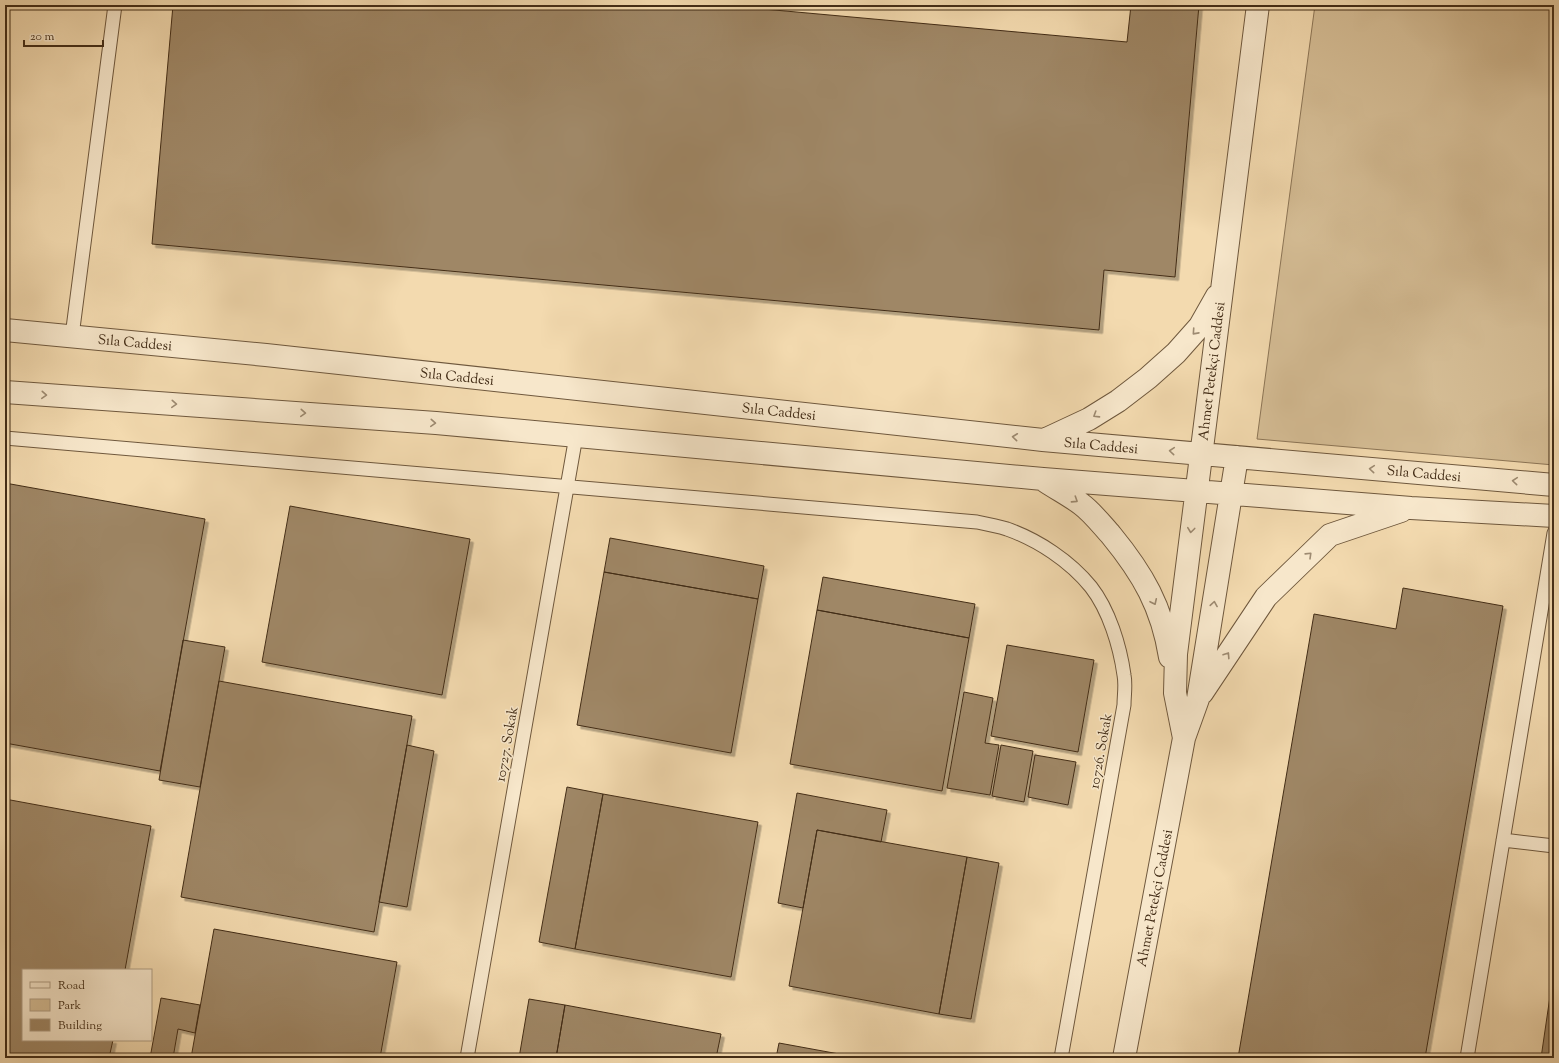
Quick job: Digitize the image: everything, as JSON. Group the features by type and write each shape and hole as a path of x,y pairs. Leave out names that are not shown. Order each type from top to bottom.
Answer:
{"street":[{"name":"Ahmet Petekçi Caddesi","path":"1184,738 1175,693 1176,654 1258,5"},
{"path":"1043,440 1089,419 1148,378 1176,353 1200,326 1222,286"},
{"name":"Sıla Caddesi","path":"5,330 266,355 1043,440 1554,485"},
{"path":"5,392 436,423 1043,479 1411,508 1554,516"},
{"name":"Ahmet Petekçi Caddesi","path":"1124,1058 1184,738 1198,699 1237,457"},
{"path":"1043,479 1082,505 1128,556 1146,582 1159,613 1167,639 1175,693"},
{"path":"1198,699 1266,596 1330,535 1411,508"}],"lane":[{"path":"72,336 115,5"},
{"name":"10727. Sokak","path":"467,1058 576,436"},
{"name":"10726. Sokak","path":"5,438 977,522 1007,529 1042,546 1068,564 1091,588 1108,617 1119,646 1125,676 1124,705 1061,1058"},
{"path":"1467,1058 1554,533"},
{"path":"1503,840 1554,846"}],"green space":[{"path":"1315,5 1554,5 1554,465 1257,439"}],"building":[{"path":"173,5 719,5 1127,42 1131,5 1199,5 1175,277 1104,270 1099,330 152,244"},
{"path":"5,483 205,519 160,771 5,743"},
{"path":"290,506 470,539 442,695 262,662"},
{"path":"610,538 764,566 758,599 604,572"},
{"path":"604,572 758,599 731,753 577,725"},
{"path":"823,577 975,604 969,638 817,610"},
{"path":"1403,588 1503,606 1425,1058 1238,1058 1314,614 1396,629"},
{"path":"817,610 969,638 942,791 790,764"},
{"path":"183,640 225,647 200,787 159,780"},
{"path":"1007,645 1094,660 1078,752 991,736"},
{"path":"219,681 412,716 374,932 181,897"},
{"path":"964,692 993,698 985,743 999,745 990,795 947,788"},
{"path":"407,745 434,751 407,907 379,902"},
{"path":"1001,745 1033,751 1024,802 992,796"},
{"path":"1035,755 1076,762 1068,805 1028,797"},
{"path":"567,787 603,794 575,949 539,942"},
{"path":"797,793 887,810 881,842 817,830 803,908 778,903"},
{"path":"603,794 758,822 731,977 575,949"},
{"path":"5,799 151,826 125,969 22,969 22,1041 113,1041 109,1058 5,1058"},
{"path":"817,830 967,857 939,1014 789,986"},
{"path":"967,857 999,863 971,1019 939,1014"},
{"path":"214,929 397,962 380,1058 191,1058"},
{"path":"1554,969 1554,1058 1541,1058"},
{"path":"161,998 200,1005 195,1033 178,1029 173,1058 150,1058"},
{"path":"529,999 565,1005 556,1058 519,1058"},
{"path":"565,1005 721,1034 716,1058 556,1058"},
{"path":"779,1043 861,1058 776,1058"}]}
